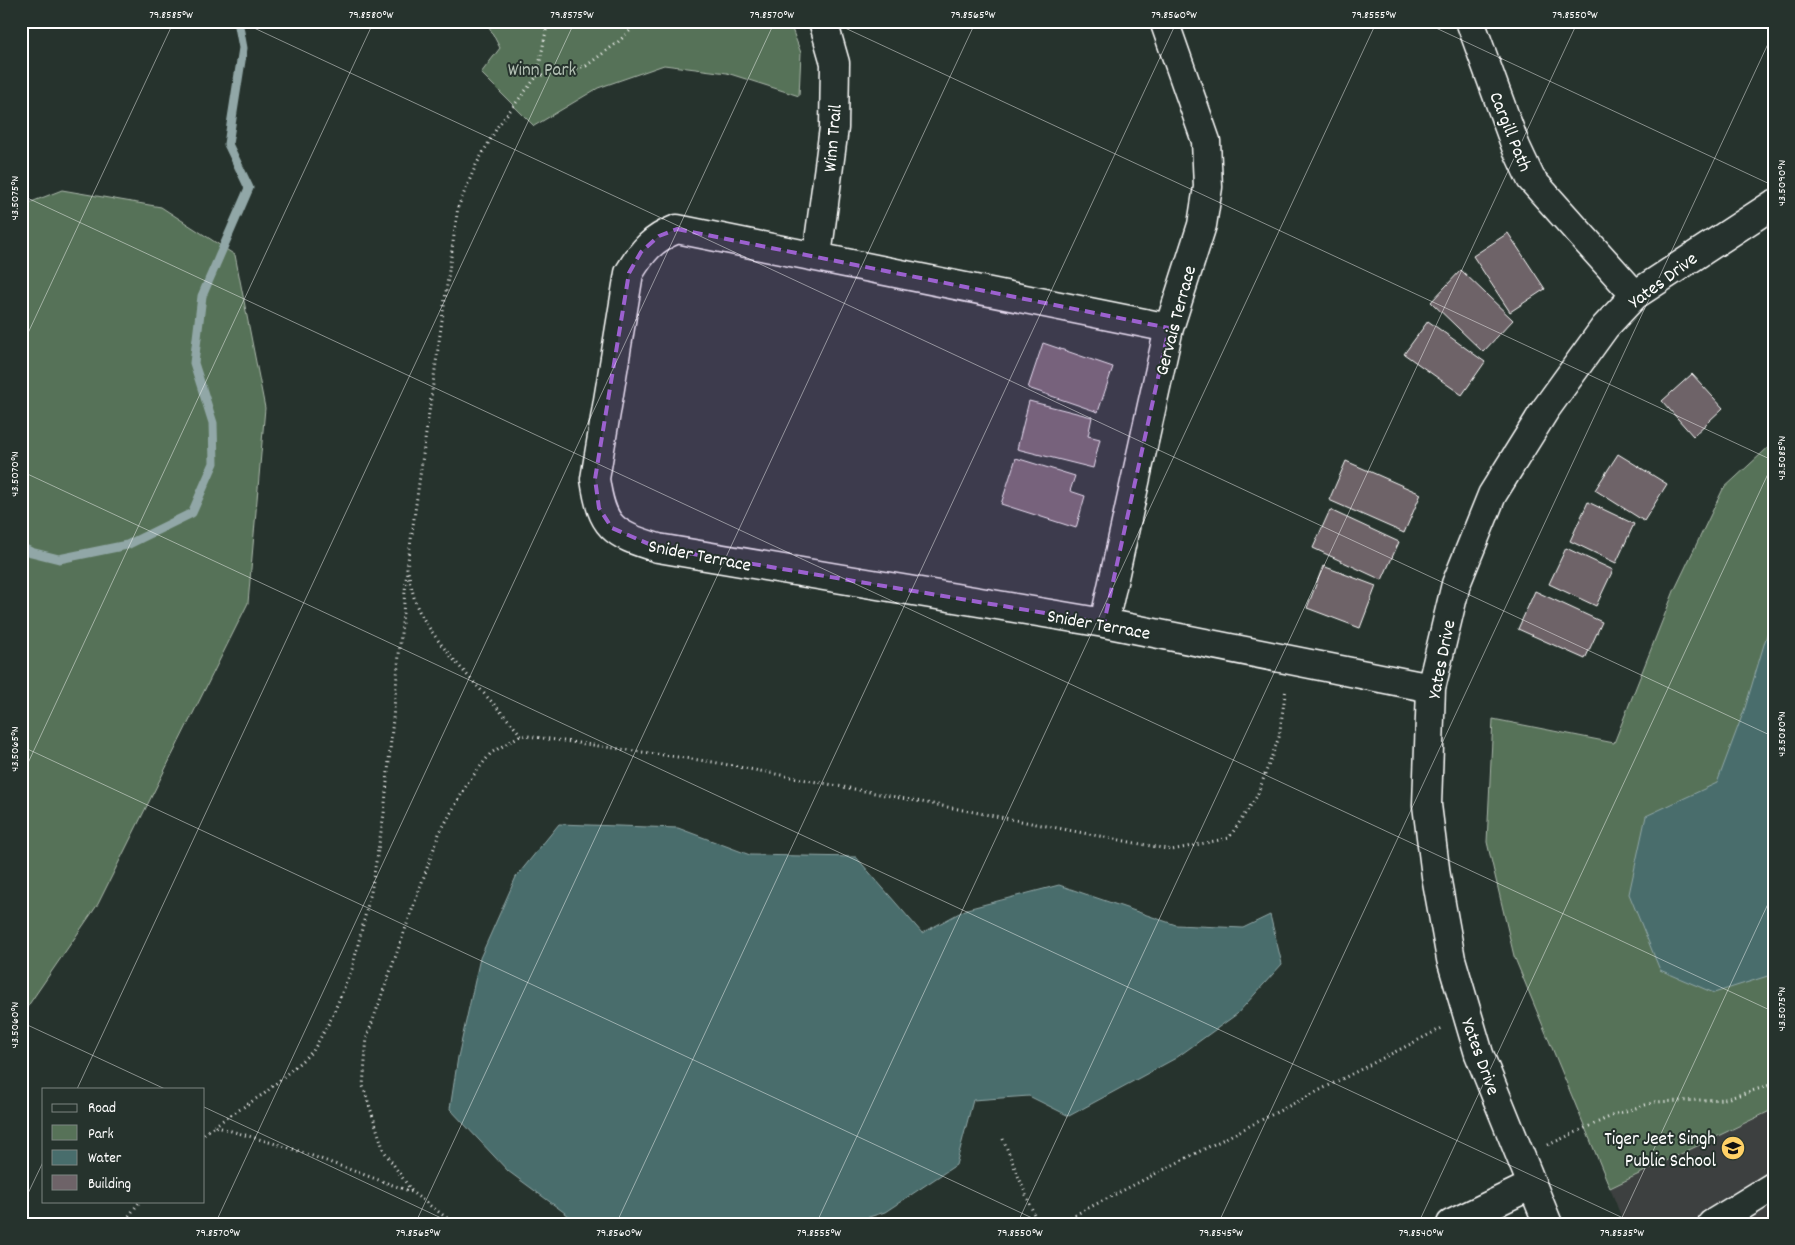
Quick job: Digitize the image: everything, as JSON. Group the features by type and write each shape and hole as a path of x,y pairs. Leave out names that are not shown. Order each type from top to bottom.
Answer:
{"street":[{"name":"Winn Trail","path":"817,256 834,118 835,63 823,21"},
{"name":"Gervais Terrace","path":"1104,623 1169,328 1202,225 1208,187 1206,141 1164,21"},
{"name":"Cargill Path","path":"1470,21 1516,147 1531,179 1635,295"},
{"name":"Yates Drive","path":"1548,1224 1479,1054 1449,950 1436,876 1427,805 1431,688 1456,584 1492,495 1545,410 1605,327 1635,295 1774,204"},
{"name":"Snider Terrace","path":"1169,328 677,229 659,236 641,252 629,273 595,479 600,508 612,528 633,540 658,548 1104,623 1431,688"},
{"path":"1451,1224 1532,1185"},
{"path":"1712,1224 1774,1186"}],"path":[{"path":"205,1133 265,1093 313,1051 331,1019 352,970 371,892 384,814 407,568 458,206 476,165 498,126 537,76 548,21"},
{"path":"537,76 586,66 617,43 640,21"},
{"path":"407,568 420,612 454,660 493,701 521,735"},
{"path":"413,1193 384,1151 363,1086 367,1036 439,834 469,781 491,753 521,735 713,762 1172,850 1229,838 1258,796 1279,737 1291,660"},
{"path":"1057,1224 1467,1015"},
{"path":"1521,1157 1616,1114 1655,1102 1726,1099 1774,1084"},
{"path":"214,1126 293,1149 413,1193 455,1224"},
{"path":"1003,1140 1038,1224"},
{"path":"123,1224 139,1202"}],"highlighted area":[{"path":"677,229 1169,328 1104,623 658,548 612,528 599,508 595,479 629,273 641,252 659,236"}],"shaded area":[{"name":"Tiger Jeet Singh Public School","path":"1774,1109 1774,1224 1624,1224 1610,1188"}],"green space":[{"name":"Winn Park","path":"486,21 789,21 801,53 799,96 727,73 664,65 598,88 534,126 481,73 500,48"},
{"path":"62,190 161,207 235,255 265,408 248,603 98,904 21,1016 21,206"},
{"path":"1774,442 1774,1109 1610,1188 1514,956 1487,842 1493,719 1614,743 1674,591 1723,489"}],"water":[{"path":"1774,611 1774,974 1714,993 1660,970 1629,894 1646,816 1717,783 1745,708"},
{"path":"559,824 678,828 750,855 856,857 922,933 967,909 1059,885 1176,925 1243,928 1270,915 1282,964 1237,1014 1176,1058 1069,1116 1029,1096 973,1100 956,1165 885,1212 847,1224 580,1224 508,1171 450,1109 458,1057 480,958 516,877"}],"building":[{"path":"1508,233 1545,289 1510,312 1473,256"},
{"path":"1461,270 1513,320 1483,352 1431,302"},
{"path":"1428,321 1485,362 1462,395 1404,354"},
{"path":"1043,343 1113,367 1098,412 1028,388"},
{"path":"1692,374 1723,408 1693,436 1662,401"},
{"path":"1029,401 1092,417 1088,436 1100,439 1093,468 1017,449"},
{"path":"1618,454 1667,484 1644,521 1595,490"},
{"path":"1016,458 1075,476 1070,491 1085,496 1076,528 1001,504"},
{"path":"1346,461 1421,494 1404,533 1329,500"},
{"path":"1588,502 1634,524 1616,563 1570,541"},
{"path":"1330,510 1399,542 1382,580 1313,548"},
{"path":"1566,548 1613,570 1596,606 1549,584"},
{"path":"1323,566 1376,586 1360,628 1307,608"},
{"path":"1535,591 1602,622 1585,659 1518,629"}],"waterway":[{"path":"21,547 31,552 59,559 127,545 192,513 214,463 213,423 194,363 202,296 249,188 228,144 243,48 238,21"}],"place":[{"name":"Tiger Jeet Singh Public School","path":"1733,1148"}]}
